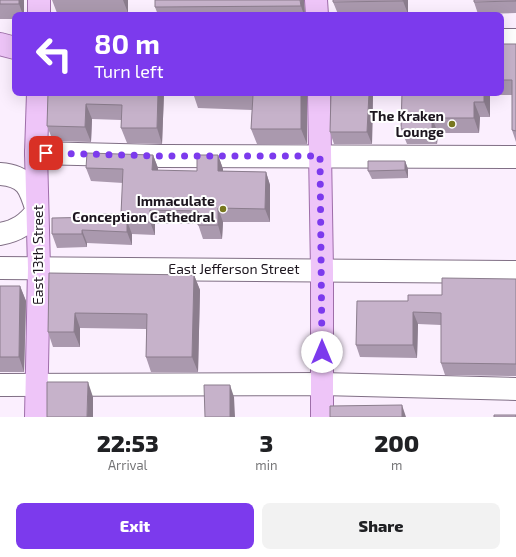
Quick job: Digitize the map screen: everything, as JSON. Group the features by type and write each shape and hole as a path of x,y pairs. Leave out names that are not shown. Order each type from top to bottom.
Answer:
{"main road":[{"path":"38,0 39,12"},
{"path":"316,0 317,12"},
{"path":"0,44 12,47"},
{"name":"East 13th Street","path":"36,417 39,268 36,153 38,96"},
{"path":"319,96 322,270 322,417"}],"street":[{"path":"0,36 12,36"},
{"path":"504,40 516,40"},
{"path":"36,153 169,156 516,157"},
{"path":"0,174 18,176 30,188 38,211 27,224 12,232 0,234"},
{"name":"East Jefferson Street","path":"0,268 516,272"},
{"path":"0,385 322,384 516,389"}],"building":[{"path":"0,0 19,0 19,4 0,4"},
{"path":"155,0 300,0 301,6 155,7"},
{"path":"333,0 403,0 403,1 333,2"},
{"path":"474,0 516,0 516,1 474,2"},
{"path":"504,44 516,44 516,131 512,130 512,80 504,80"},
{"path":"48,96 158,96 157,128 121,128 122,105 86,104 85,127 47,126"},
{"path":"253,96 301,96 301,129 251,129"},
{"path":"331,96 369,96 367,132 330,132"},
{"path":"402,96 484,96 484,102 474,102 474,118 432,118 432,129 401,129"},
{"path":"87,153 153,155 152,170 197,171 197,155 218,155 218,171 266,172 265,209 218,208 218,225 198,225 198,211 150,210 150,222 127,221 127,232 82,230 82,234 52,234 52,218 103,217 103,214 121,214 123,169 86,168"},
{"path":"368,161 405,161 405,170 368,171"},
{"path":"49,273 194,275 192,357 146,357 147,314 75,313 74,332 48,332"},
{"path":"442,278 516,279 516,364 441,363 441,313 413,312 413,345 356,345 357,301 408,301 408,295 442,295"},
{"path":"0,286 20,286 19,357 0,357"},
{"path":"47,382 88,382 87,417 47,417"},
{"path":"204,385 230,385 230,417 205,417"},
{"path":"402,405 402,417 330,417 330,406"},
{"path":"494,415 516,415 516,417 494,417"}],"place":[{"name":"The Kraken Lounge","path":"452,124"},
{"name":"Immaculate Conception Cathedral","path":"223,209"}],"route":[{"path":"46,153 161,156 320,156 322,352"}]}
